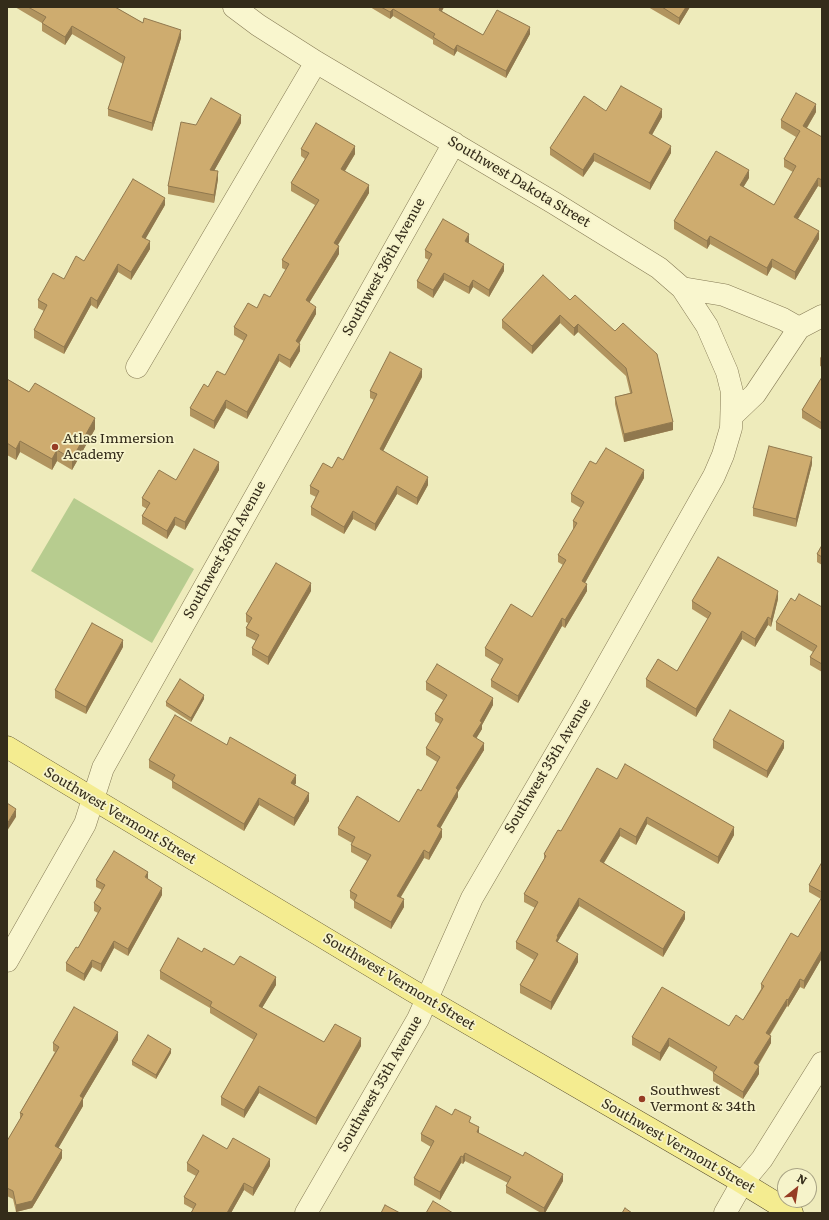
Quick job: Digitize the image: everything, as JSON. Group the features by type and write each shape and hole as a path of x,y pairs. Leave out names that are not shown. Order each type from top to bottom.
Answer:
{"main road":[{"name":"Southwest Vermont Street","path":"7,748 792,1213"}],"street":[{"name":"Southwest Dakota Street","path":"234,7 258,25 316,62 622,244 659,268 682,288 707,326 727,372 732,392 733,415"},
{"path":"137,367 316,62"},
{"name":"Southwest 36th Avenue","path":"7,961 85,824 103,768 454,144"},
{"path":"682,288 724,294 783,319 799,328"},
{"path":"733,415 755,394 799,328 822,316"},
{"name":"Southwest 35th Avenue","path":"306,1213 418,1019 472,898 604,672 714,476 724,456 733,415"},
{"path":"725,1213 742,1183 762,1159 822,1063"}],"green space":[{"path":"74,498 194,569 152,643 31,571"}],"building":[{"path":"28,7 115,7 143,23 144,18 181,30 152,123 108,109 125,57 72,26 65,37 42,23 46,17"},
{"path":"381,7 440,7 439,10 483,35 497,10 530,27 506,71 457,45 454,50 433,37 435,34 393,9 390,12"},
{"path":"662,7 686,7 679,18"},
{"path":"621,86 662,109 649,133 671,146 650,183 594,153 583,170 550,148 584,96 606,111"},
{"path":"796,93 816,104 803,126 822,137 822,180 818,178 794,217 819,231 795,272 772,259 767,268 710,236 707,241 674,221 716,151 749,170 740,185 774,205 796,166 784,159 800,131 781,120"},
{"path":"211,98 241,115 210,170 218,171 214,195 168,186 181,122 196,125"},
{"path":"316,123 355,146 341,169 369,185 334,243 339,246 306,300 316,307 296,341 300,344 290,360 279,354 247,412 226,400 214,421 190,408 204,384 208,387 217,371 225,375 247,335 234,327 248,303 257,308 264,294 270,297 289,264 282,260 319,200 291,183 309,153 301,149"},
{"path":"133,179 165,198 142,237 150,241 131,272 118,264 97,301 91,297 64,347 34,330 47,305 38,300 53,273 64,279 76,256 84,261"},
{"path":"443,219 469,234 465,241 504,264 489,290 473,280 469,287 444,273 433,290 417,281 432,254 425,250"},
{"path":"543,275 570,300 575,295 615,331 623,323 657,354 673,422 624,434 615,397 632,393 626,368 578,324 574,328 560,315 532,346 502,320"},
{"path":"390,352 422,369 380,449 428,477 417,498 397,486 375,524 353,511 344,527 311,507 319,491 310,486 323,463 332,468 338,457 343,460 377,394 370,391"},
{"path":"822,377 822,423 802,410"},
{"path":"7,379 29,392 35,383 95,418 72,459 57,450 52,459 20,441 16,449 7,443"},
{"path":"769,446 812,457 796,519 753,508"},
{"path":"606,448 644,470 582,581 587,584 565,620 562,618 518,696 491,680 503,659 485,648 511,604 532,617 566,560 558,555 577,523 573,521 584,502 571,494 590,461 596,464"},
{"path":"194,449 219,462 185,522 175,517 167,531 142,516 150,503 142,498 159,470 176,480"},
{"path":"822,545 822,557 817,554"},
{"path":"718,557 778,591 771,619 768,617 755,639 742,631 696,709 646,679 658,659 677,671 711,613 692,601"},
{"path":"276,563 311,583 268,657 252,648 259,635 246,628 252,618 246,614"},
{"path":"799,594 822,607 822,664 810,657 817,646 776,622 791,598 795,601"},
{"path":"92,623 123,640 86,707 55,690"},
{"path":"437,664 493,698 480,721 482,722 473,736 484,743 456,788 458,790 437,826 442,829 429,853 424,850 397,896 404,899 391,922 354,901 357,895 350,891 371,855 351,845 355,837 338,828 357,796 399,822 418,789 421,791 440,757 426,748 443,719 435,714 447,695 426,682"},
{"path":"180,679 204,695 191,718 166,702"},
{"path":"730,710 784,741 767,771 713,740"},
{"path":"175,715 227,745 230,737 296,775 291,783 309,793 294,818 259,798 244,824 172,781 175,775 149,760"},
{"path":"625,764 734,827 718,857 647,817 636,837 620,828 600,861 685,912 663,949 579,898 557,936 556,941 578,954 551,1002 520,985 538,954 516,942 538,902 524,894 546,856 544,854 558,830 561,831 597,768 617,779"},
{"path":"7,803 16,809 7,824"},
{"path":"114,851 148,872 145,877 162,888 128,949 114,941 101,964 92,960 84,974 66,963 76,947 78,948 101,908 94,903 105,885 96,880"},
{"path":"822,862 822,892 809,885"},
{"path":"822,897 822,950 804,981 800,979 766,1033 771,1036 754,1063 759,1066 743,1092 713,1073 717,1067 669,1038 660,1053 632,1037 662,987 729,1026 736,1015 743,1020 764,986 761,984 791,933 798,937"},
{"path":"178,938 202,952 204,948 234,965 240,956 276,977 259,1006 324,1042 335,1024 361,1038 316,1118 259,1086 244,1110 221,1097 257,1034 210,1006 212,1002 160,971"},
{"path":"74,1007 118,1032 80,1096 83,1098 55,1146 62,1150 32,1201 16,1205 13,1191 7,1188 7,1141 23,1114 20,1113 59,1047 53,1043"},
{"path":"148,1035 171,1049 156,1075 132,1061"},
{"path":"436,1106 452,1115 455,1109 471,1117 469,1122 479,1127 477,1132 523,1156 525,1152 563,1174 544,1208 506,1186 511,1177 465,1153 463,1157 461,1156 440,1192 414,1178 434,1141 421,1134"},
{"path":"203,1135 227,1149 233,1138 270,1159 253,1188 244,1183 227,1213 191,1213 196,1204 184,1197 199,1171 187,1163"},
{"path":"433,1201 453,1213 426,1213"},
{"path":"385,1205 400,1213 381,1213"},
{"path":"625,1208 632,1213 622,1213"}],"place":[{"name":"Atlas Immersion Academy","path":"55,447"},
{"name":"Southwest Vermont & 34th","path":"642,1099"}]}
